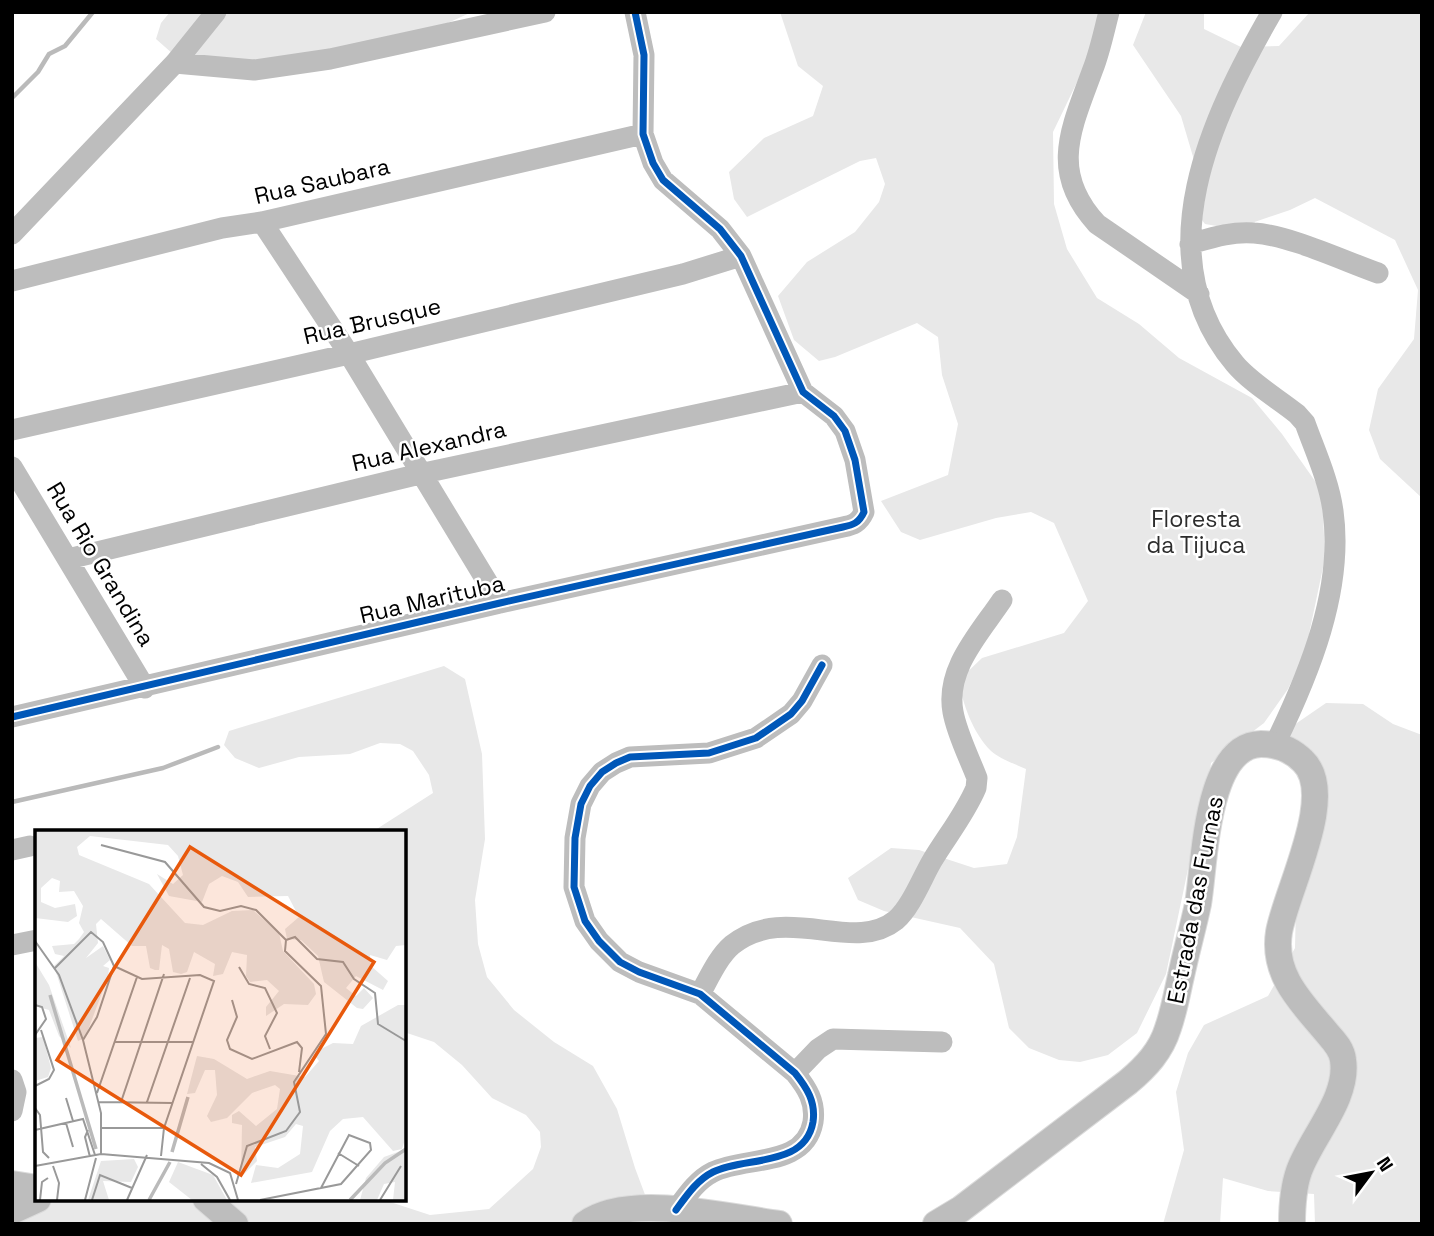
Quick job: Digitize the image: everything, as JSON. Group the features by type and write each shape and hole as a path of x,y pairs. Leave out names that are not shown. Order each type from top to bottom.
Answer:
{"main road":[{"name":"Estrada das Furnas","path":"936,1224 961,1209 1128,1082 1146,1067 1157,1052 1168,1029 1195,918 1212,801 1223,773 1239,750 1250,744 1275,744"},
{"path":"1275,744 1292,751 1306,763 1316,780 1315,805 1308,840 1279,930 1277,953 1284,976 1296,995 1338,1046 1343,1056 1344,1068 1342,1086 1299,1170 1294,1190 1292,1224"},
{"path":"208,1201 234,1224"},
{"path":"585,1224 598,1215 632,1208 676,1210 779,1224"}],"street":[{"path":"12,234 175,63 216,12"},
{"path":"175,63 254,70 305,63 545,12"},
{"path":"635,12 644,55 643,134 653,163 663,180 720,229 741,256 803,392"},
{"path":"1109,12 1095,65 1068,141 1073,187 1085,211 1097,223 1199,294"},
{"path":"1272,12 1242,65 1216,120 1195,185 1190,244 1199,294 1215,337 1237,366 1297,414 1305,424 1333,508 1335,558 1318,644 1298,696 1275,744"},
{"name":"Rua Saubara","path":"16,276 643,134"},
{"path":"262,222 424,473 500,603"},
{"path":"1190,244 1236,233 1273,236 1378,273"},
{"name":"Rua Brusque","path":"12,430 349,354 682,274 741,256"},
{"name":"Rua Alexandra","path":"68,559 424,473 803,392"},
{"name":"Rua Marituba","path":"12,717 854,524 861,519 864,512 855,460 845,431 834,416 803,392"},
{"name":"Rua Rio Grandina","path":"12,467 145,688"},
{"path":"700,994 730,947 750,933 785,926 856,933 896,920 976,788 977,778 953,713 951,699 954,679 962,660 1002,600"},
{"path":"676,1210 693,1186 712,1172 731,1165 781,1156 798,1148 808,1138 813,1122 813,1106 806,1087 795,1073 700,994 639,972 620,962 599,941 585,921 574,887 575,838 581,804 590,786 602,772 616,762 630,757 709,753 756,738 791,714 802,701 822,665"},
{"path":"12,944 35,940"},
{"path":"795,1073 818,1049 833,1040 942,1042"},
{"path":"12,1080 16,1092 12,1111"}],"green space":[{"path":"170,12 472,12 439,27 311,62 190,69 156,39 161,23"},
{"name":"Floresta da Tijuca","path":"780,12 1119,12 1080,76 1053,132 1054,204 1067,249 1097,298 1139,324 1179,358 1252,398 1282,434 1322,491 1325,558 1305,653 1288,689 1264,723 1211,763 1205,806 1192,850 1166,974 1137,1033 1108,1055 1080,1062 1059,1060 1029,1048 1009,1028 994,964 960,928 884,911 858,900 848,878 891,848 919,850 974,868 1007,864 1017,837 1026,769 999,756 985,744 969,717 959,680 982,658 1064,633 1088,601 1054,523 1031,512 996,518 920,540 901,532 881,501 948,475 958,424 942,375 938,337 917,323 819,361 794,340 778,296 807,262 855,232 879,202 885,184 876,158 860,161 747,217 734,199 729,172 764,138 813,116 823,86 798,66"},
{"path":"1146,12 1204,12 1204,29 1241,47 1279,46 1310,12 1422,12 1422,498 1380,459 1369,430 1378,389 1414,339 1418,290 1395,240 1315,198 1290,210 1234,229 1205,224 1196,212 1194,160 1181,116 1133,45"},
{"path":"444,666 465,679 482,754 485,839 475,900 478,944 487,977 514,1010 554,1042 593,1066 617,1109 656,1224 12,1224 57,1201 387,1201 430,1215 489,1209 533,1169 541,1147 540,1132 526,1115 492,1098 462,1065 434,1042 406,1033 406,830 375,830 433,793 429,775 413,751 400,744 380,743 350,754 299,757 259,768 235,758 224,745 229,731"},
{"path":"1326,703 1363,704 1393,724 1422,735 1422,1224 1315,1224 1314,1194 1268,1191 1223,1178 1220,1224 1163,1224 1184,1150 1176,1092 1188,1053 1204,1025 1268,996 1295,948 1296,904 1318,817 1283,745 1294,725"}],"waterway":[{"path":"12,98 38,72 49,54 65,46 93,12"},
{"path":"12,802 163,768 218,747"}],"cycle path":[{"path":"12,717 500,603 847,526 860,519 864,512 855,460 845,431 834,416 803,392 741,256 720,229 663,180 653,163 643,134 644,55 635,12"},
{"path":"676,1210 688,1193 707,1175 726,1167 786,1154 799,1147 808,1137 813,1122 812,1102 795,1073 700,994 639,972 620,962 599,941 585,921 574,887 575,838 581,804 590,786 602,772 630,757 709,753 756,738 791,714 802,701 822,665"}]}
